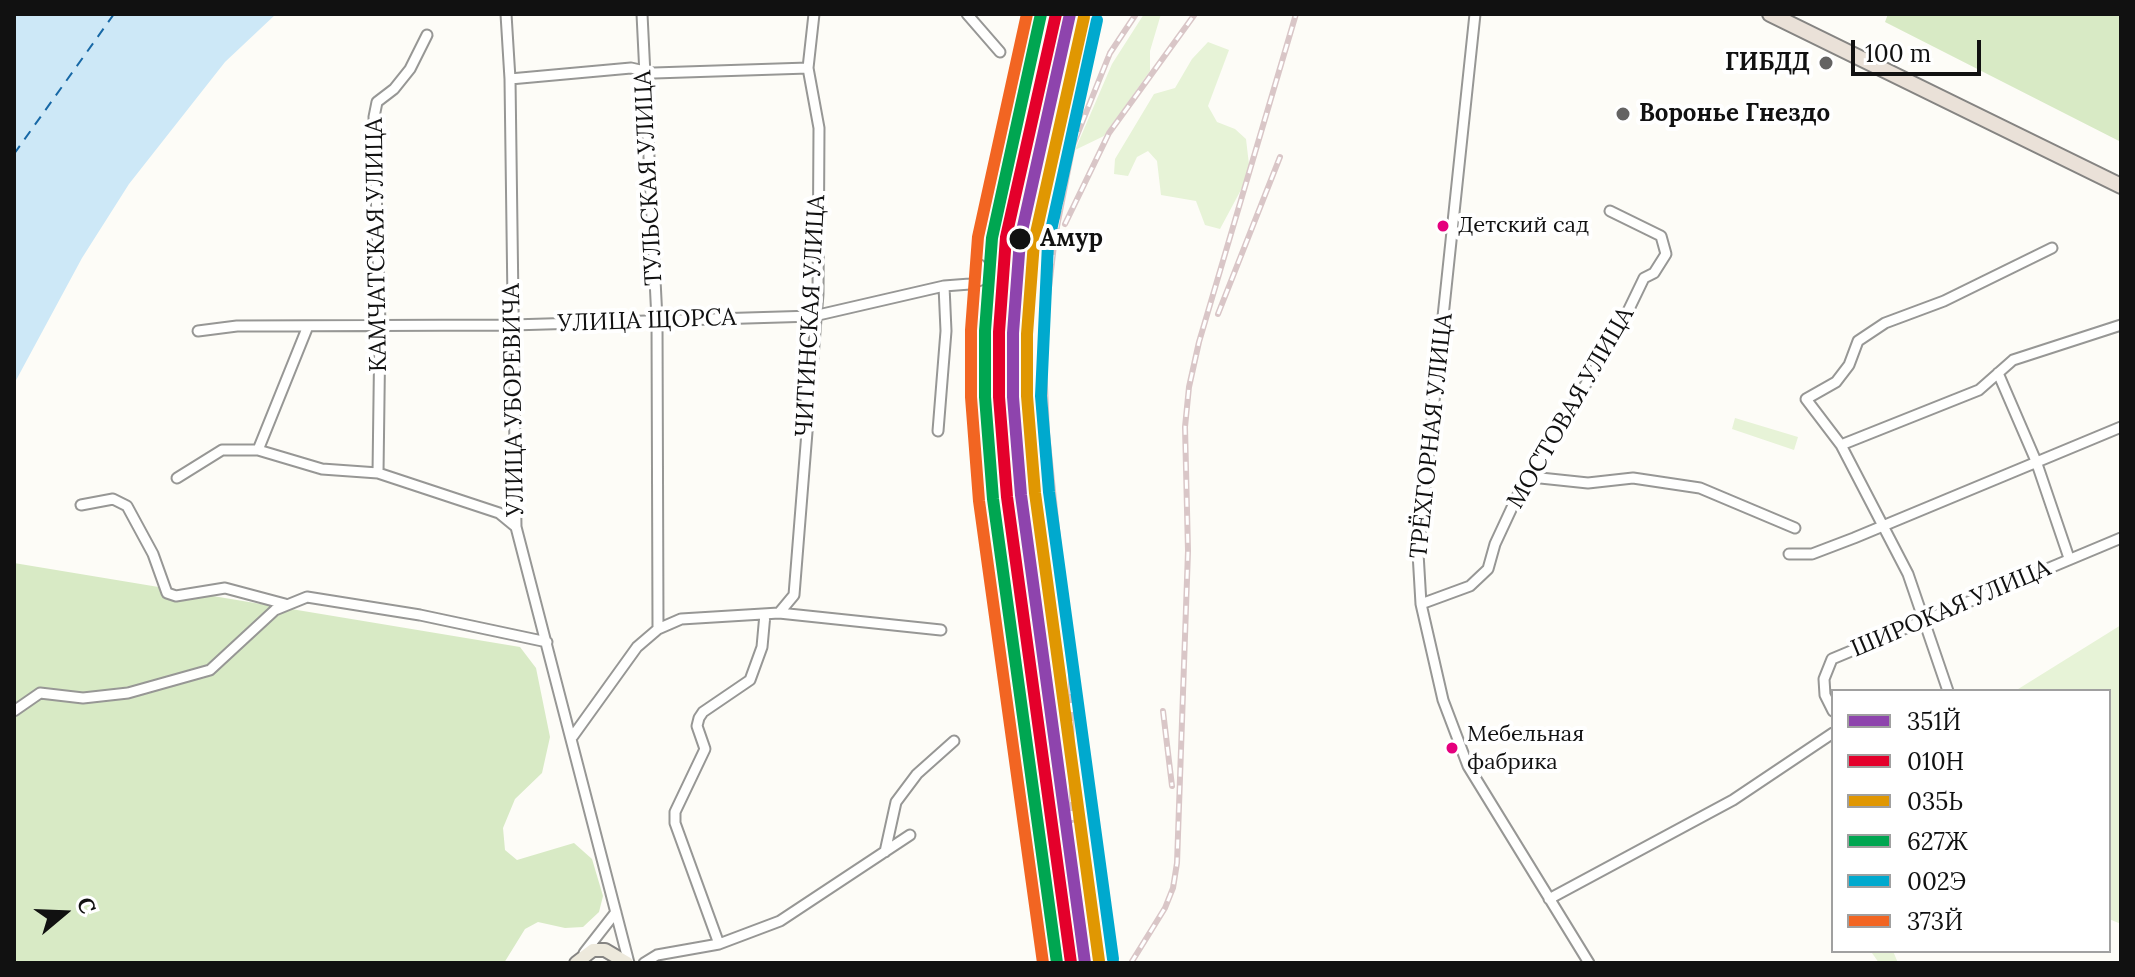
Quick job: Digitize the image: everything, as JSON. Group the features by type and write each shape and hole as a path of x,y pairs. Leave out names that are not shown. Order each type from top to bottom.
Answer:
{"highway":[{"path":"1770,14 2118,184"}],"main road":[{"path":"578,960 593,950 605,950 628,963"}],"street":[{"name":"УЛИЦА УБОРЕВИЧА","path":"506,14 510,79 516,527 573,736 628,963"},
{"name":"ТУЛЬСКАЯ УЛИЦА","path":"642,14 657,320 658,629"},
{"name":"ЧИТИНСКАЯ УЛИЦА","path":"779,613 794,595 818,294 819,128 808,68 814,14"},
{"path":"967,14 1000,52"},
{"name":"ТРЁХГОРНАЯ УЛИЦА","path":"1475,14 1418,553 1421,604 1443,700 1468,766 1589,963"},
{"name":"КАМЧАТСКАЯ УЛИЦА","path":"378,473 380,325 374,117 377,102 394,89 410,69 427,35"},
{"path":"510,79 631,68 643,71 808,68"},
{"name":"МОСТОВАЯ УЛИЦА","path":"1421,604 1470,586 1488,569 1522,486 1531,477 1616,336 1644,278 1654,273 1666,254 1661,236 1610,211"},
{"path":"1947,689 1908,574 1841,445 1806,399 1836,382 1849,365 1858,341 1885,323 1944,301 2052,248"},
{"name":"УЛИЦА ЩОРСА","path":"198,331 237,326 512,325 814,316 981,280 980,265"},
{"path":"938,431 946,331 944,286"},
{"path":"1841,445 1979,390 2013,360 2121,325"},
{"path":"258,450 308,326"},
{"path":"1998,373 2036,461 2069,558"},
{"path":"1789,554 1812,554 2121,427"},
{"path":"177,478 222,450 258,450 322,469 378,473 499,513 516,527"},
{"path":"1531,477 1588,483 1633,478 1700,488 1795,528"},
{"path":"81,505 113,499 127,506 153,554 167,593 176,596 225,588 285,604"},
{"name":"ШИРОКАЯ УЛИЦА","path":"1831,707 1825,695 1824,679 1832,659 2005,590 2069,558 2121,538"},
{"path":"14,711 40,693 83,698 128,693 210,670 285,604 307,597 420,615 547,642"},
{"path":"573,736 619,669 658,629 698,616 779,613 941,630"},
{"path":"719,944 675,823 675,812 705,749 697,726 699,718 750,680 762,647 765,614"},
{"path":"1549,899 1733,800 1831,734"},
{"path":"885,852 896,802 917,774 954,741"},
{"path":"644,963 657,955 719,944 780,921 910,835"},
{"path":"578,960 616,912"}],"green space":[{"path":"1144,14 1161,14 1150,51 1150,71 1104,136 1075,150 1112,64"},
{"path":"1888,14 2121,14 2121,142 1885,22"},
{"path":"1208,42 1229,50 1208,106 1217,122 1235,129 1246,139 1250,173 1220,229 1205,225 1196,201 1161,195 1157,161 1148,151 1137,157 1128,176 1114,174 1115,159 1154,94 1175,88 1192,59"},
{"path":"1735,418 1798,437 1794,450 1732,429"},
{"path":"14,563 520,647 536,668 550,737 542,773 515,799 503,828 505,850 517,860 574,843 592,859 603,896 599,912 583,927 565,928 538,922 525,929 504,963 14,963"},
{"path":"2121,625 2121,924 2111,920 2111,689 2018,689"},
{"path":"1872,953 1894,953 1898,963 1879,963"}],"water":[{"path":"14,14 276,14 225,62 129,184 82,258 14,384"}],"ferry route":[{"path":"14,154 114,14"}],"railway":[{"path":"1072,820 1071,663 1047,433 1044,361 1048,296 1055,237 1073,145 1110,53 1136,14"},
{"path":"1065,224 1109,133 1195,14"},
{"path":"1131,963 1165,908 1173,888 1177,863 1188,551 1185,427 1189,387 1199,342 1296,14"},
{"path":"1218,314 1280,157"},
{"path":"1163,711 1172,786"}],"transit line":[{"name":"373Й","path":"1027,14 978,237 971,330 971,397 979,501 1043,963"},
{"name":"627Ж","path":"1041,14 992,238 985,331 985,397 993,499 1057,963"},
{"name":"010Н","path":"1056,14 1006,237 999,332 999,397 1007,497 1071,963"},
{"name":"351Й","path":"1070,14 1020,240 1013,333 1013,397 1021,495 1085,963"},
{"name":"035Ь","path":"1084,17 1034,242 1027,334 1027,396 1035,493 1099,961"},
{"name":"002Э","path":"1097,20 1048,244 1041,396 1049,492 1113,959"}],"place":[{"name":"ГИБДД","path":"1826,63"},
{"name":"Воронье Гнездо","path":"1623,114"},
{"name":"Детский сад","path":"1443,226"},
{"name":"Амур","path":"1020,239"},
{"name":"Мебельная фабрика","path":"1452,748"}]}
